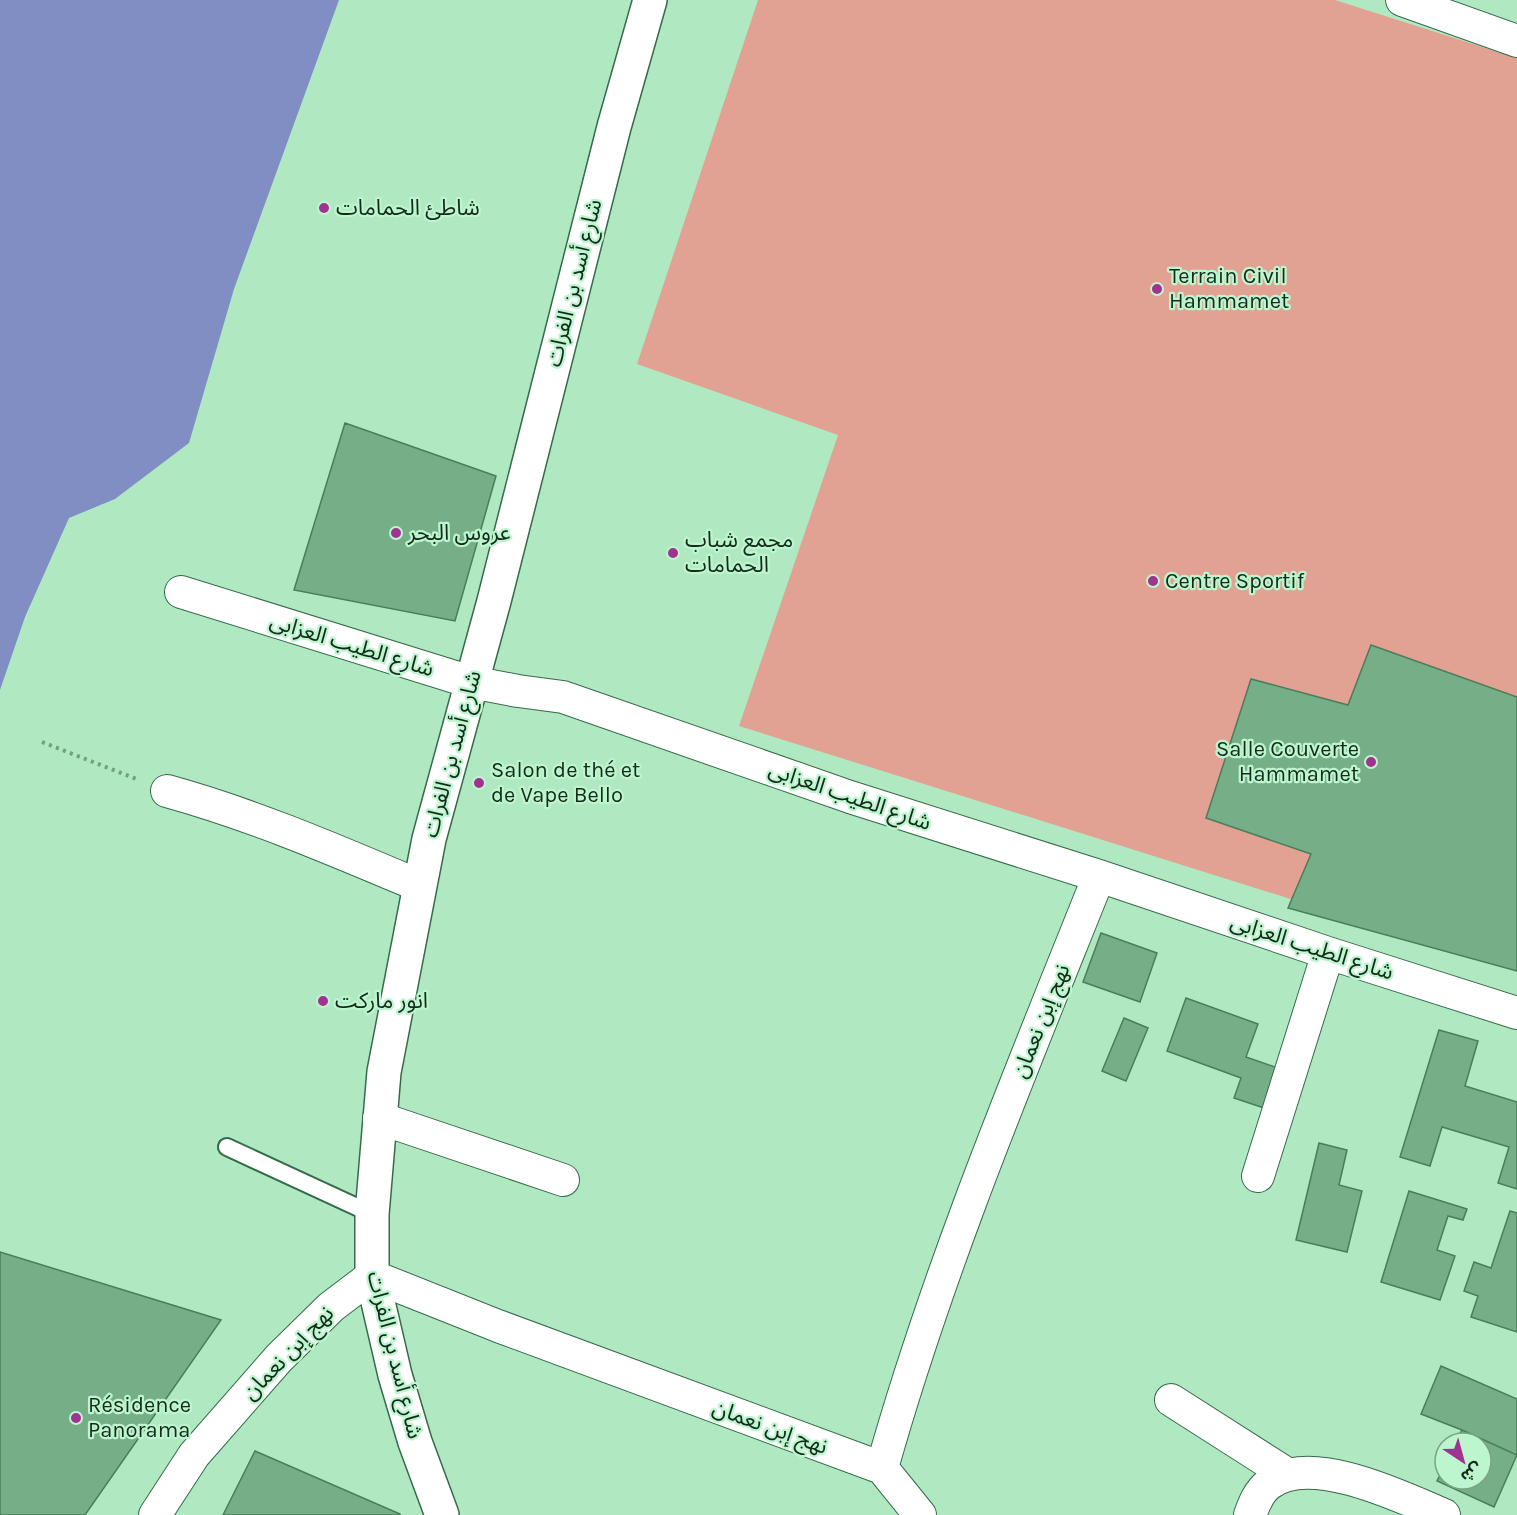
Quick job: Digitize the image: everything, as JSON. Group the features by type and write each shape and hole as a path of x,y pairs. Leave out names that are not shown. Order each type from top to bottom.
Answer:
{"street":[{"name":"شارع أسد بن الفرات","path":"442,1515 415,1442 395,1375 372,1276 372,1214 384,1072 429,839 497,590 614,127 650,0"},
{"path":"1402,0 1517,41"},
{"name":"شارع الطيب العزابى","path":"180,592 471,681 562,697 850,797 1517,1013"},
{"path":"167,791 232,810 420,886"},
{"name":"نهج إبن نعمان","path":"155,1515 194,1455 279,1358 331,1307 372,1276 576,1356 882,1468 905,1387 956,1244 1018,1079 1099,876"},
{"path":"1258,1176 1328,953"},
{"path":"379,1118 563,1180"},
{"path":"1171,1400 1287,1474"},
{"path":"882,1468 920,1515"},
{"path":"1250,1515 1256,1500 1267,1484 1287,1474 1301,1472 1319,1473 1381,1488 1444,1515"}],"lane":[{"path":"227,1147 372,1214"}],"path":[{"path":"42,742 167,791"}],"shaded area":[{"name":"Centre Sportif","path":"758,0 1335,0 1517,58 1517,970 739,726 838,435 637,364"}],"water":[{"path":"0,0 339,0 234,289 189,443 115,499 69,518 25,617 0,690"}],"building":[{"name":"عروس البحر","path":"345,423 496,476 455,621 294,590"},
{"name":"Salle Couverte Hammamet","path":"1371,645 1517,697 1517,971 1288,908 1311,854 1206,818 1251,679 1348,705"},
{"path":"1101,933 1157,953 1140,1002 1083,982"},
{"path":"1186,998 1258,1024 1246,1057 1278,1068 1264,1108 1234,1098 1241,1078 1167,1051"},
{"path":"1124,1018 1148,1028 1126,1081 1102,1071"},
{"path":"1439,1030 1478,1041 1465,1086 1517,1102 1517,1189 1498,1183 1509,1147 1442,1127 1430,1166 1400,1157"},
{"path":"1319,1143 1347,1150 1339,1185 1362,1191 1347,1252 1296,1240"},
{"path":"1409,1191 1467,1209 1463,1220 1448,1216 1437,1250 1455,1256 1440,1300 1381,1282"},
{"path":"1510,1211 1517,1213 1517,1332 1471,1317 1478,1296 1464,1291 1474,1262 1491,1268"},
{"name":"Résidence Panorama","path":"0,1252 221,1320 85,1515 0,1515"},
{"path":"1441,1366 1517,1399 1517,1455 1493,1444 1493,1431 1464,1431 1421,1414"},
{"path":"1493,1444 1517,1455 1494,1507 1459,1491 1493,1491"},
{"path":"255,1451 400,1514 400,1515 223,1515"}],"place":[{"name":"شاطئ الحمامات","path":"324,208"},
{"name":"Terrain Civil Hammamet","path":"1157,289"},
{"name":"عروس البحر","path":"396,533"},
{"name":"مجمع شباب الحمامات","path":"673,553"},
{"name":"Centre Sportif","path":"1153,581"},
{"name":"Salle Couverte Hammamet","path":"1371,762"},
{"name":"Salon de thé et de Vape Bello","path":"479,783"},
{"name":"انور ماركت","path":"323,1001"},
{"name":"Résidence Panorama","path":"76,1418"}]}
